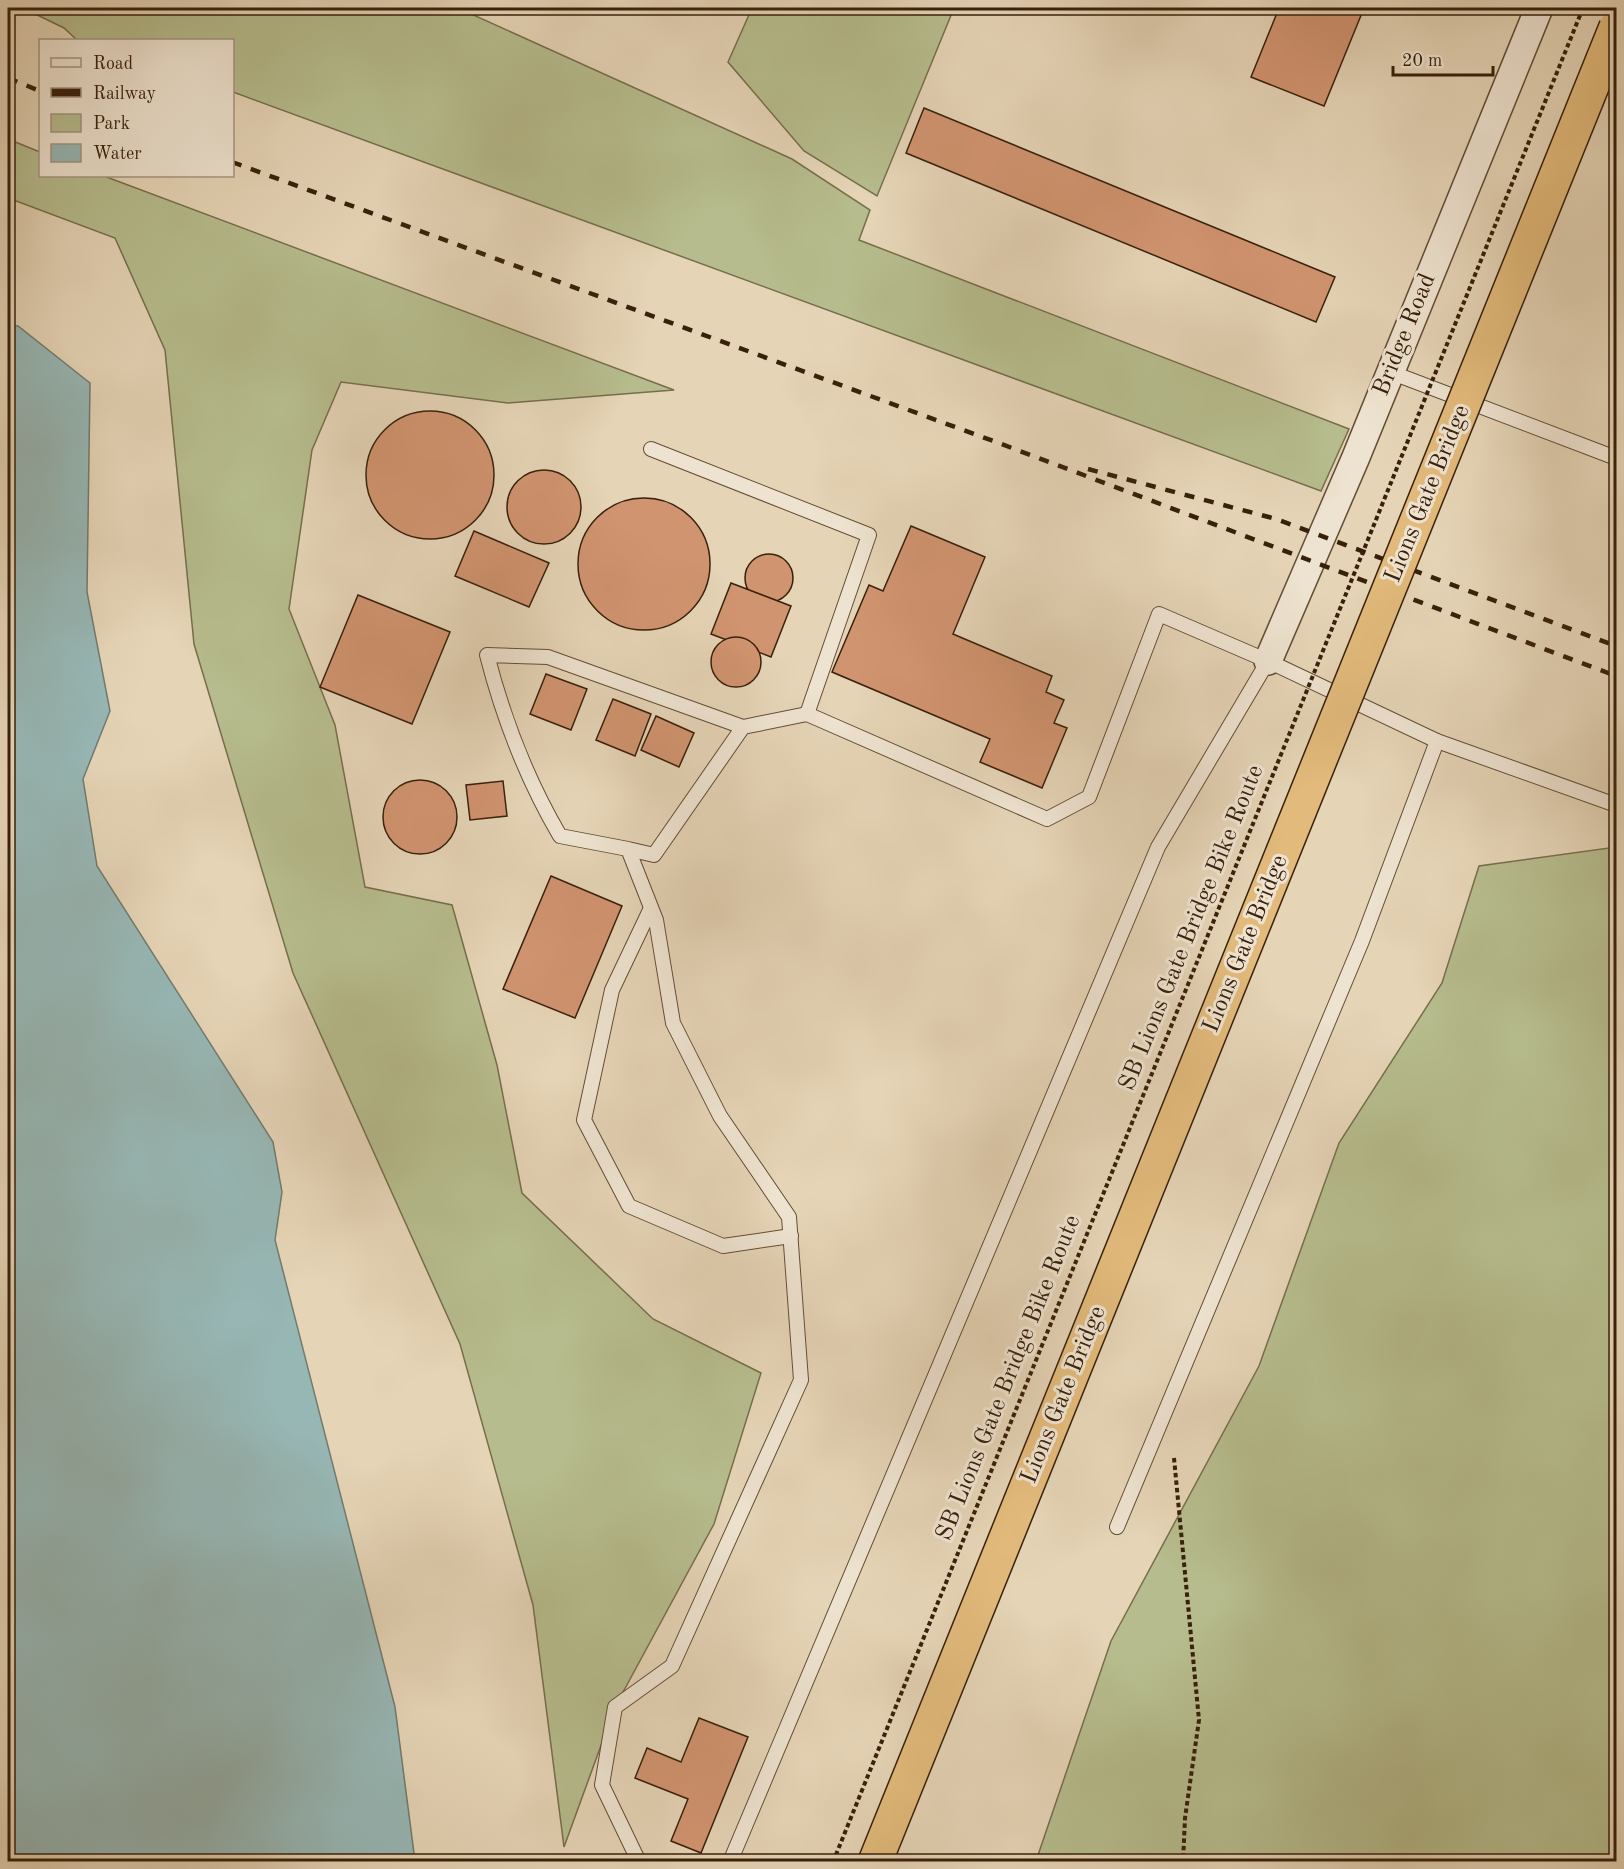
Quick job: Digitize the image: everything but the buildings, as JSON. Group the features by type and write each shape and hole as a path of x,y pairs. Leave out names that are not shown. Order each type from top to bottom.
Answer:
{"highway":[{"name":"Lions Gate Bridge","path":"875,1862 1617,27"}],"street":[{"name":"Bridge Road","path":"1268,661 1390,372 1539,8"}],"lane":[{"path":"1390,372 1617,458"},
{"path":"651,449 869,535 807,714"},
{"path":"743,726 654,855 560,836 536,794 503,716 488,656 548,657 743,726 807,714 1047,819 1089,797 1159,615 1268,661 1437,741 1617,805"},
{"path":"730,1862 1158,847 1268,661"},
{"path":"1117,1527 1362,941 1437,741"},
{"path":"628,849 656,920 673,1023 720,1116 789,1217 801,1380 672,1666 615,1707 602,1785 639,1862"},
{"path":"651,908 612,990 584,1120 629,1206 723,1246 791,1236"}],"path":[{"name":"SB Lions Gate Bridge Bike Route","path":"833,1862 1583,8"},
{"path":"1168,1403 1199,1719 1185,1818 1183,1862"}],"green space":[{"path":"23,8 458,8 792,159 870,210 859,240 1349,429 1321,491 234,92 234,39 76,39 64,28"},
{"path":"752,8 954,8 877,196 804,151 728,62"},
{"path":"8,139 39,152 39,177 107,177 674,390 508,403 341,382 312,450 289,609 335,725 365,887 452,905 497,1065 522,1193 653,1319 761,1373 714,1524 615,1707 564,1847 533,1605 460,1344 293,973 194,644 165,350 115,238 8,198"},
{"path":"1616,847 1616,1861 1036,1861 1111,1641 1259,1366 1339,1143 1442,983 1479,866"}],"water":[{"path":"8,325 18,326 90,383 87,592 110,711 83,779 97,866 273,1142 282,1192 275,1240 395,1707 415,1861 8,1861"}],"railway":[{"path":"8,78 39,91"},
{"path":"234,163 996,442 1616,676"},
{"path":"1088,469 1276,519 1616,646"}]}
